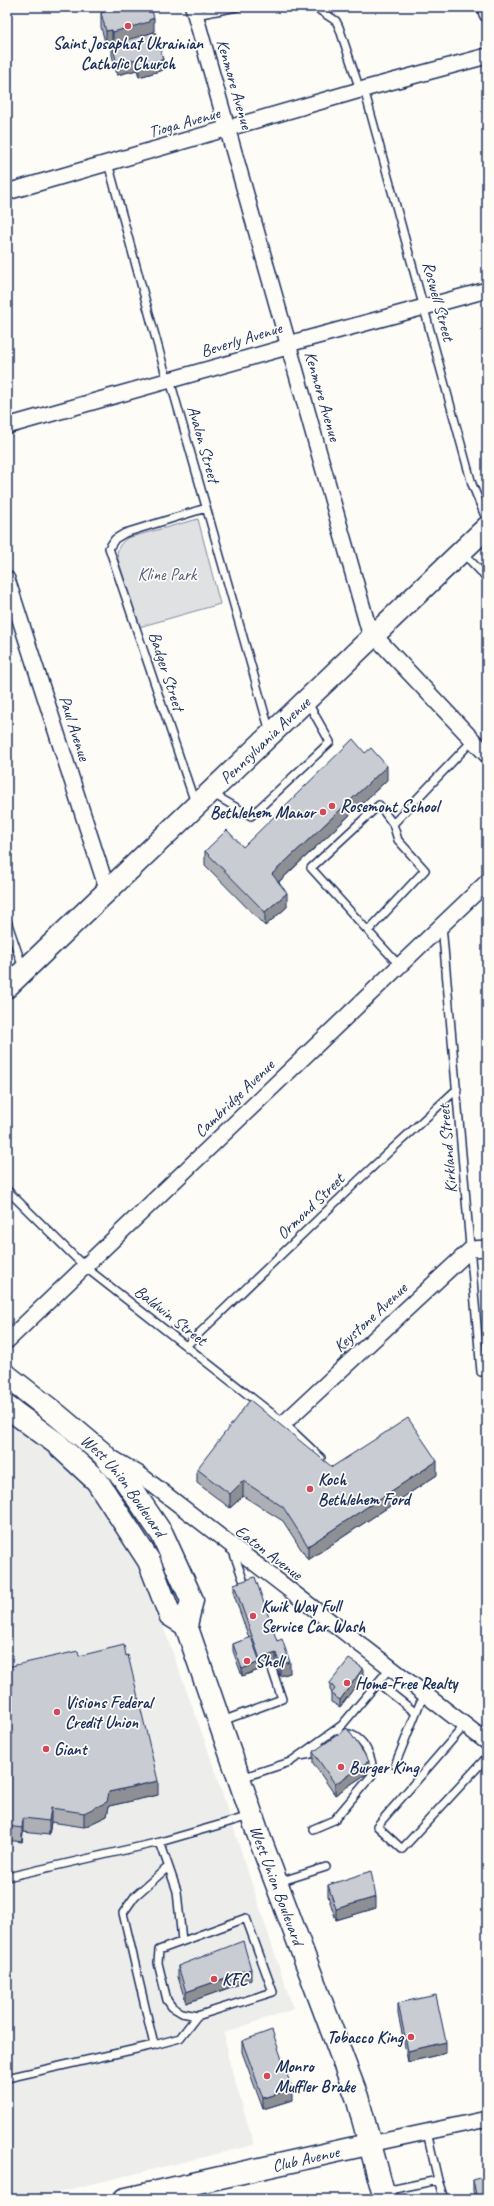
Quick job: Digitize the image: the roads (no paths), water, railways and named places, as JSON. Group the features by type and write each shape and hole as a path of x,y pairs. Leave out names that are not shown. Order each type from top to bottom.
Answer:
{"main road":[{"name":"West Union Boulevard","path":"7,1376 102,1453 123,1478 162,1534 192,1600 186,1625 276,1883 357,2097 384,2195"},
{"name":"West Union Boulevard","path":"7,1407 56,1443 97,1481 149,1561 170,1615 186,1625"}],"street":[{"path":"485,7 487,14"},
{"name":"Kenmore Avenue","path":"194,11 369,630 373,636 487,755"},
{"name":"Tioga Avenue","path":"7,192 362,90 487,56"},
{"name":"Beverly Avenue","path":"7,426 280,349 288,344 487,290"},
{"name":"Pennsylvania Avenue","path":"7,987 107,889 487,527"},
{"name":"Paul Avenue","path":"7,579 107,889"},
{"name":"Cambridge Avenue","path":"7,1341 487,882"},
{"path":"471,1249 487,1248"},
{"name":"Keystone Avenue","path":"284,1423 471,1249"},
{"name":"Eaton Avenue","path":"102,1453 121,1462 139,1474 233,1549 487,1742"},
{"name":"Club Avenue","path":"124,2199 370,2144 487,2120"}],"lane":[{"path":"194,11 237,7"},
{"name":"Roswell Street","path":"315,7 336,21 362,90 425,307 472,484 487,521"},
{"name":"Avalon Street","path":"108,163 165,372 170,380 270,733"},
{"name":"Badger Street","path":"202,798 109,548 115,539 125,533 206,508"},
{"path":"462,551 487,578"},
{"path":"202,798 251,816 330,742 306,700"},
{"path":"393,824 473,740"},
{"path":"368,931 425,870 398,840 393,824 379,805 311,868 368,931 400,966"},
{"path":"7,921 24,971"},
{"name":"Kirkland Street","path":"442,924 481,1372"},
{"name":"Ormond Street","path":"186,1346 364,1175 457,1089"},
{"name":"Baldwin Street","path":"7,1190 85,1266 284,1423 321,1458"},
{"path":"233,1549 247,1590"},
{"path":"220,1721 282,1700 271,1666"},
{"path":"240,1779 290,1762 342,1725 390,1668"},
{"path":"378,1683 416,1712"},
{"path":"395,1765 420,1703 426,1696"},
{"path":"464,1725 377,1826 402,1848 487,1757"},
{"path":"298,1756 311,1754 339,1735 348,1733 355,1735 371,1757 374,1766 372,1775 334,1820 313,1829"},
{"path":"7,1877 160,1842 252,1815"},
{"path":"160,1842 176,1891 182,1941"},
{"path":"154,2045 123,1913 135,1896 168,1867"},
{"path":"276,1883 326,1867"},
{"path":"246,1918 273,1992 197,2016 182,2013 172,2007 167,2000 158,1964 159,1950 182,1941 246,1918"},
{"path":"7,2078 180,2038 197,2016"},
{"path":"427,2132 444,2199"},
{"path":"384,2195 438,2180"}],"place":[{"name":"Saint Josaphat Ukrainian Catholic Church","path":"128,26"},
{"name":"Rosemont School","path":"332,806"},
{"name":"Bethlehem Manor","path":"323,812"},
{"name":"Koch Bethlehem Ford","path":"310,1489"},
{"name":"Kwik Way Full Service Car Wash","path":"253,1616"},
{"name":"Shell","path":"247,1661"},
{"name":"Home-Free Realty","path":"347,1683"},
{"name":"Visions Federal Credit Union","path":"57,1712"},
{"name":"Giant","path":"46,1749"},
{"name":"Burger King","path":"341,1767"},
{"name":"KFC","path":"214,1979"},
{"name":"Tobacco King","path":"411,2037"},
{"name":"Monro Muffler Brake","path":"267,2076"}],"park label":[{"name":"Kline Park","path":"167,574"}]}
